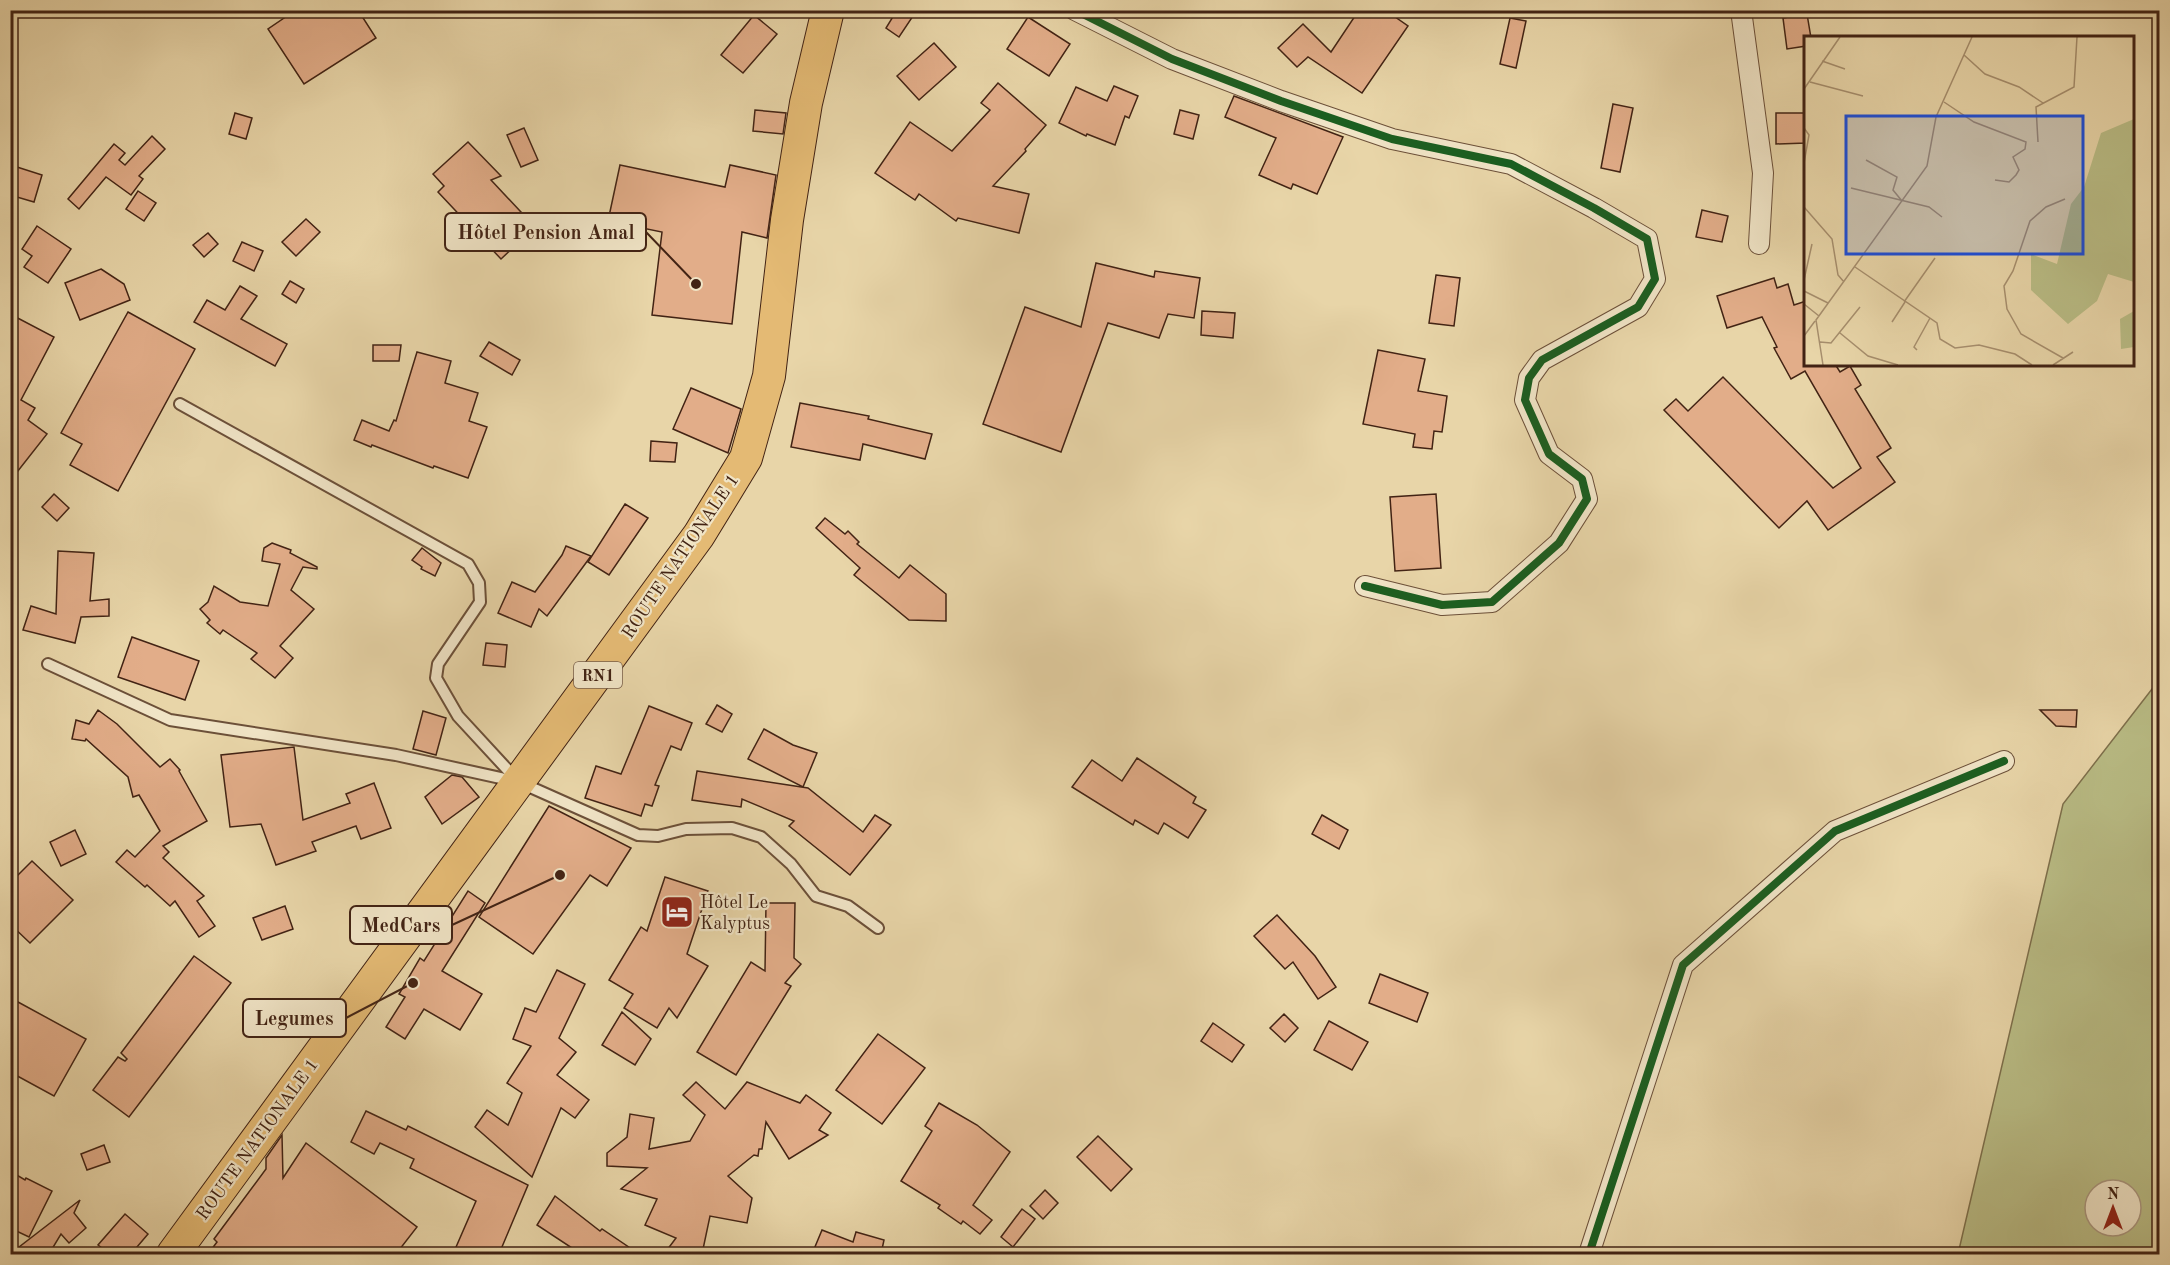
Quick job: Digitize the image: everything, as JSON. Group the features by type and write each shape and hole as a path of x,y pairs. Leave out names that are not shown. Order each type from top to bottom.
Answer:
{"main road":[{"name":"ROUTE NATIONALE 1","path":"173,1254 699,535 746,458 770,376 787,220 806,104 828,10"}],"street":[{"path":"1075,10 1172,59 1281,101 1392,139 1511,164 1647,239 1655,279 1638,306 1542,360 1529,378 1525,400 1549,454 1582,478 1587,499 1559,543 1492,602 1442,605 1365,586"},
{"path":"1741,10 1763,173 1759,244"},
{"path":"1589,1254 1683,965 1835,831 2004,761"}],"lane":[{"path":"180,404 468,564 478,583 480,602 438,664 436,678 458,716 519,782"},
{"path":"48,663 170,720 396,755 519,782 638,835 658,836 686,829 732,828 761,837 791,864 816,896 848,906 878,928"}],"green space":[{"path":"2159,680 2159,1254 1958,1254 2063,804"}],"building":[{"path":"296,10 358,10 376,38 304,84 268,29"},
{"path":"897,10 917,10 899,37 886,28"},
{"path":"1359,10 1385,10 1408,26 1362,93 1308,57 1297,67 1278,48 1303,24 1331,52"},
{"path":"1807,14 1811,36 1804,36 1804,46 1787,49 1783,18"},
{"path":"754,15 777,34 743,73 721,55"},
{"path":"1028,17 1070,44 1049,76 1007,49"},
{"path":"1510,18 1526,21 1516,68 1500,64"},
{"path":"934,43 956,67 919,100 897,76"},
{"path":"998,83 1046,125 1025,149 1026,151 993,186 1029,194 1019,233 958,218 956,221 919,194 915,200 875,173 910,122 952,151 990,110 981,103"},
{"path":"1114,86 1138,96 1129,118 1125,116 1115,145 1087,134 1086,136 1059,123 1076,87 1107,101"},
{"path":"1234,96 1343,137 1317,194 1293,184 1291,189 1259,175 1276,138 1225,117"},
{"path":"1613,104 1633,108 1620,172 1601,168"},
{"path":"755,110 786,113 783,134 753,131"},
{"path":"1180,110 1199,115 1193,139 1174,134"},
{"path":"235,113 252,118 246,139 229,134"},
{"path":"1776,113 1804,113 1804,143 1776,144"},
{"path":"524,128 538,160 521,167 507,135"},
{"path":"152,136 165,149 139,176 143,179 131,195 106,177 79,209 68,199 114,144 125,153 119,160 125,165"},
{"path":"468,142 501,176 491,180 535,227 501,259 438,192 444,186 433,174"},
{"path":"620,165 725,187 730,165 776,175 767,238 742,232 732,324 652,315 662,232 608,221"},
{"path":"17,167 42,175 34,202 10,195 10,186"},
{"path":"138,191 156,203 144,221 126,209"},
{"path":"1702,210 1728,216 1722,242 1696,237"},
{"path":"306,219 320,232 296,256 282,242"},
{"path":"37,226 71,249 48,283 24,267 32,256 22,249"},
{"path":"208,233 218,244 204,257 193,245"},
{"path":"242,242 263,251 254,271 233,261"},
{"path":"1096,263 1154,277 1155,271 1200,278 1194,318 1168,314 1159,338 1108,323 1061,452 983,424 1025,307 1081,327"},
{"path":"101,269 124,284 130,300 80,320 65,283"},
{"path":"1436,275 1460,278 1454,326 1429,323"},
{"path":"1774,278 1777,288 1788,284 1794,305 1804,302 1804,366 1836,366 1840,372 1850,366 1861,385 1855,389 1891,448 1877,457 1895,482 1828,530 1807,501 1779,528 1664,410 1676,399 1688,411 1723,377 1833,488 1861,468 1805,371 1791,379 1774,348 1777,347 1762,317 1727,328 1717,296"},
{"path":"290,281 304,289 296,303 282,294"},
{"path":"240,286 257,296 241,319 287,344 275,366 194,322 207,300 225,310"},
{"path":"1202,311 1235,313 1233,338 1201,335"},
{"path":"128,312 195,349 118,491 70,465 82,444 61,433"},
{"path":"10,314 54,337 21,400 35,408 28,420 47,434 10,481"},
{"path":"489,342 520,360 512,375 480,356"},
{"path":"373,345 401,345 399,361 373,361"},
{"path":"1378,350 1425,359 1418,391 1447,396 1442,432 1434,431 1432,449 1413,447 1415,434 1363,424"},
{"path":"417,352 451,361 445,383 478,393 469,421 487,427 468,478 354,440 362,420 389,431 394,420 396,421"},
{"path":"691,388 741,409 728,453 673,429"},
{"path":"800,403 869,416 868,419 932,434 925,459 863,444 860,460 791,447"},
{"path":"651,441 677,443 675,462 650,461"},
{"path":"54,494 69,508 57,521 42,507"},
{"path":"1436,494 1441,568 1395,571 1390,497"},
{"path":"625,504 648,518 609,575 588,562"},
{"path":"825,518 845,534 848,531 859,542 857,544 899,578 910,565 946,594 946,621 909,620 854,575 860,568 816,528"},
{"path":"272,543 291,550 290,553 317,567 317,569 303,567 291,590 314,609 280,646 293,658 275,678 251,659 257,653 223,630 220,634 207,623 210,620 200,609 208,602 214,586 240,602 268,606 280,564 262,561 264,548"},
{"path":"566,546 591,556 547,616 539,609 531,627 498,613 512,582 535,592"},
{"path":"422,548 441,563 435,576 421,569 422,567 412,560"},
{"path":"58,551 94,553 90,601 109,599 109,616 81,617 75,643 23,630 31,606 56,614"},
{"path":"132,637 199,661 185,700 118,677"},
{"path":"486,643 507,645 505,667 483,665"},
{"path":"717,705 732,714 722,732 706,724"},
{"path":"649,706 692,723 681,750 671,746 655,785 659,786 652,806 645,804 641,816 585,798 596,766 621,774"},
{"path":"98,710 117,724 160,767 170,759 180,770 207,821 163,846 169,852 163,858 204,896 197,901 215,926 199,937 175,901 170,906 116,862 127,850 135,857 160,831 139,795 133,797 128,777 86,739 85,741 72,739 76,720 89,724"},
{"path":"2040,710 2077,710 2076,727 2056,726"},
{"path":"423,711 446,718 436,755 413,749"},
{"path":"764,729 793,745 817,753 803,787 748,759"},
{"path":"294,747 303,820 350,803 346,794 374,783 391,828 361,839 356,826 312,842 316,851 276,865 261,824 230,827 221,755"},
{"path":"1137,758 1196,797 1193,803 1206,810 1188,838 1164,823 1158,834 1135,820 1133,825 1072,787 1092,760 1122,781"},
{"path":"697,771 808,788 863,832 875,815 891,825 850,875 789,826 794,821 742,799 741,807 692,800"},
{"path":"452,775 462,777 479,797 442,824 425,797"},
{"path":"549,806 631,848 607,886 590,875 533,954 479,917"},
{"path":"1322,815 1348,830 1339,849 1312,834"},
{"path":"75,830 86,854 61,866 50,842"},
{"path":"32,861 73,900 30,943 10,924 10,883"},
{"path":"665,877 708,891 687,954 708,966 677,1018 669,1008 657,1028 624,1008 633,994 609,980 641,927 647,931"},
{"path":"468,891 485,903 442,971 482,994 460,1030 424,1009 405,1039 386,1027 405,997 399,994 420,958 424,961"},
{"path":"766,903 795,903 794,958 801,964 785,983 791,986 736,1075 697,1052 751,962 765,971"},
{"path":"285,906 293,929 262,940 253,918"},
{"path":"1277,915 1315,956 1336,987 1318,999 1293,962 1285,969 1254,936"},
{"path":"194,956 231,983 129,1117 93,1090 118,1057 125,1061 127,1059 121,1053"},
{"path":"557,970 585,984 559,1038 576,1052 557,1075 589,1100 575,1118 561,1108 532,1177 475,1127 487,1110 508,1125 522,1093 507,1083 531,1046 513,1039 525,1008 536,1012"},
{"path":"1380,974 1428,993 1417,1022 1369,1003"},
{"path":"18,1002 86,1039 54,1096 10,1072 10,1016"},
{"path":"622,1012 651,1039 635,1065 602,1045"},
{"path":"1284,1014 1298,1028 1285,1042 1270,1028"},
{"path":"1329,1021 1368,1042 1352,1070 1314,1050"},
{"path":"1213,1023 1244,1045 1232,1062 1201,1041"},
{"path":"878,1034 925,1068 882,1124 836,1090"},
{"path":"696,1082 725,1109 747,1082 800,1103 806,1095 831,1113 819,1130 828,1135 789,1159 766,1122 762,1149 759,1149 758,1156 754,1155 728,1176 752,1198 747,1223 710,1216 702,1254 664,1254 676,1238 645,1225 657,1199 621,1189 647,1168 607,1166 607,1153 627,1137 630,1114 654,1118 649,1149 690,1141 705,1115 683,1095"},
{"path":"939,1103 977,1125 1010,1152 973,1205 992,1220 980,1234 963,1221 961,1224 938,1208 940,1205 901,1181 932,1131 925,1126"},
{"path":"366,1111 406,1130 408,1126 528,1185 499,1254 453,1254 476,1201 410,1168 414,1159 380,1143 374,1154 351,1142"},
{"path":"282,1135 283,1178 306,1143 417,1227 396,1254 208,1254 217,1242 214,1239 266,1169 266,1158"},
{"path":"1098,1136 1132,1169 1111,1191 1077,1157"},
{"path":"104,1145 110,1162 87,1170 81,1154"},
{"path":"10,1171 52,1191 29,1237 10,1228"},
{"path":"1045,1190 1058,1203 1043,1219 1030,1206"},
{"path":"555,1196 600,1231 602,1229 639,1254 581,1254 537,1225"},
{"path":"80,1200 74,1213 86,1228 69,1243 61,1234 49,1254 10,1254"},
{"path":"1022,1209 1035,1219 1013,1247 1001,1237"},
{"path":"125,1214 148,1234 131,1254 110,1254 98,1245"},
{"path":"822,1230 853,1242 856,1232 884,1240 881,1254 812,1254"}],"cycle path":[{"path":"1075,10 1172,59 1281,101 1392,139 1511,164 1647,239 1655,279 1638,307 1542,360 1529,378 1525,400 1549,454 1582,479 1587,499 1559,543 1492,602 1442,605 1365,586"},
{"path":"1589,1254 1683,965 1835,831 2004,761"}],"place":[{"name":"Hôtel Pension Amal","path":"696,284"},
{"name":"MedCars","path":"560,875"},
{"name":"Hôtel Le Kalyptus","path":"677,912"},
{"name":"Legumes","path":"413,983"}]}
